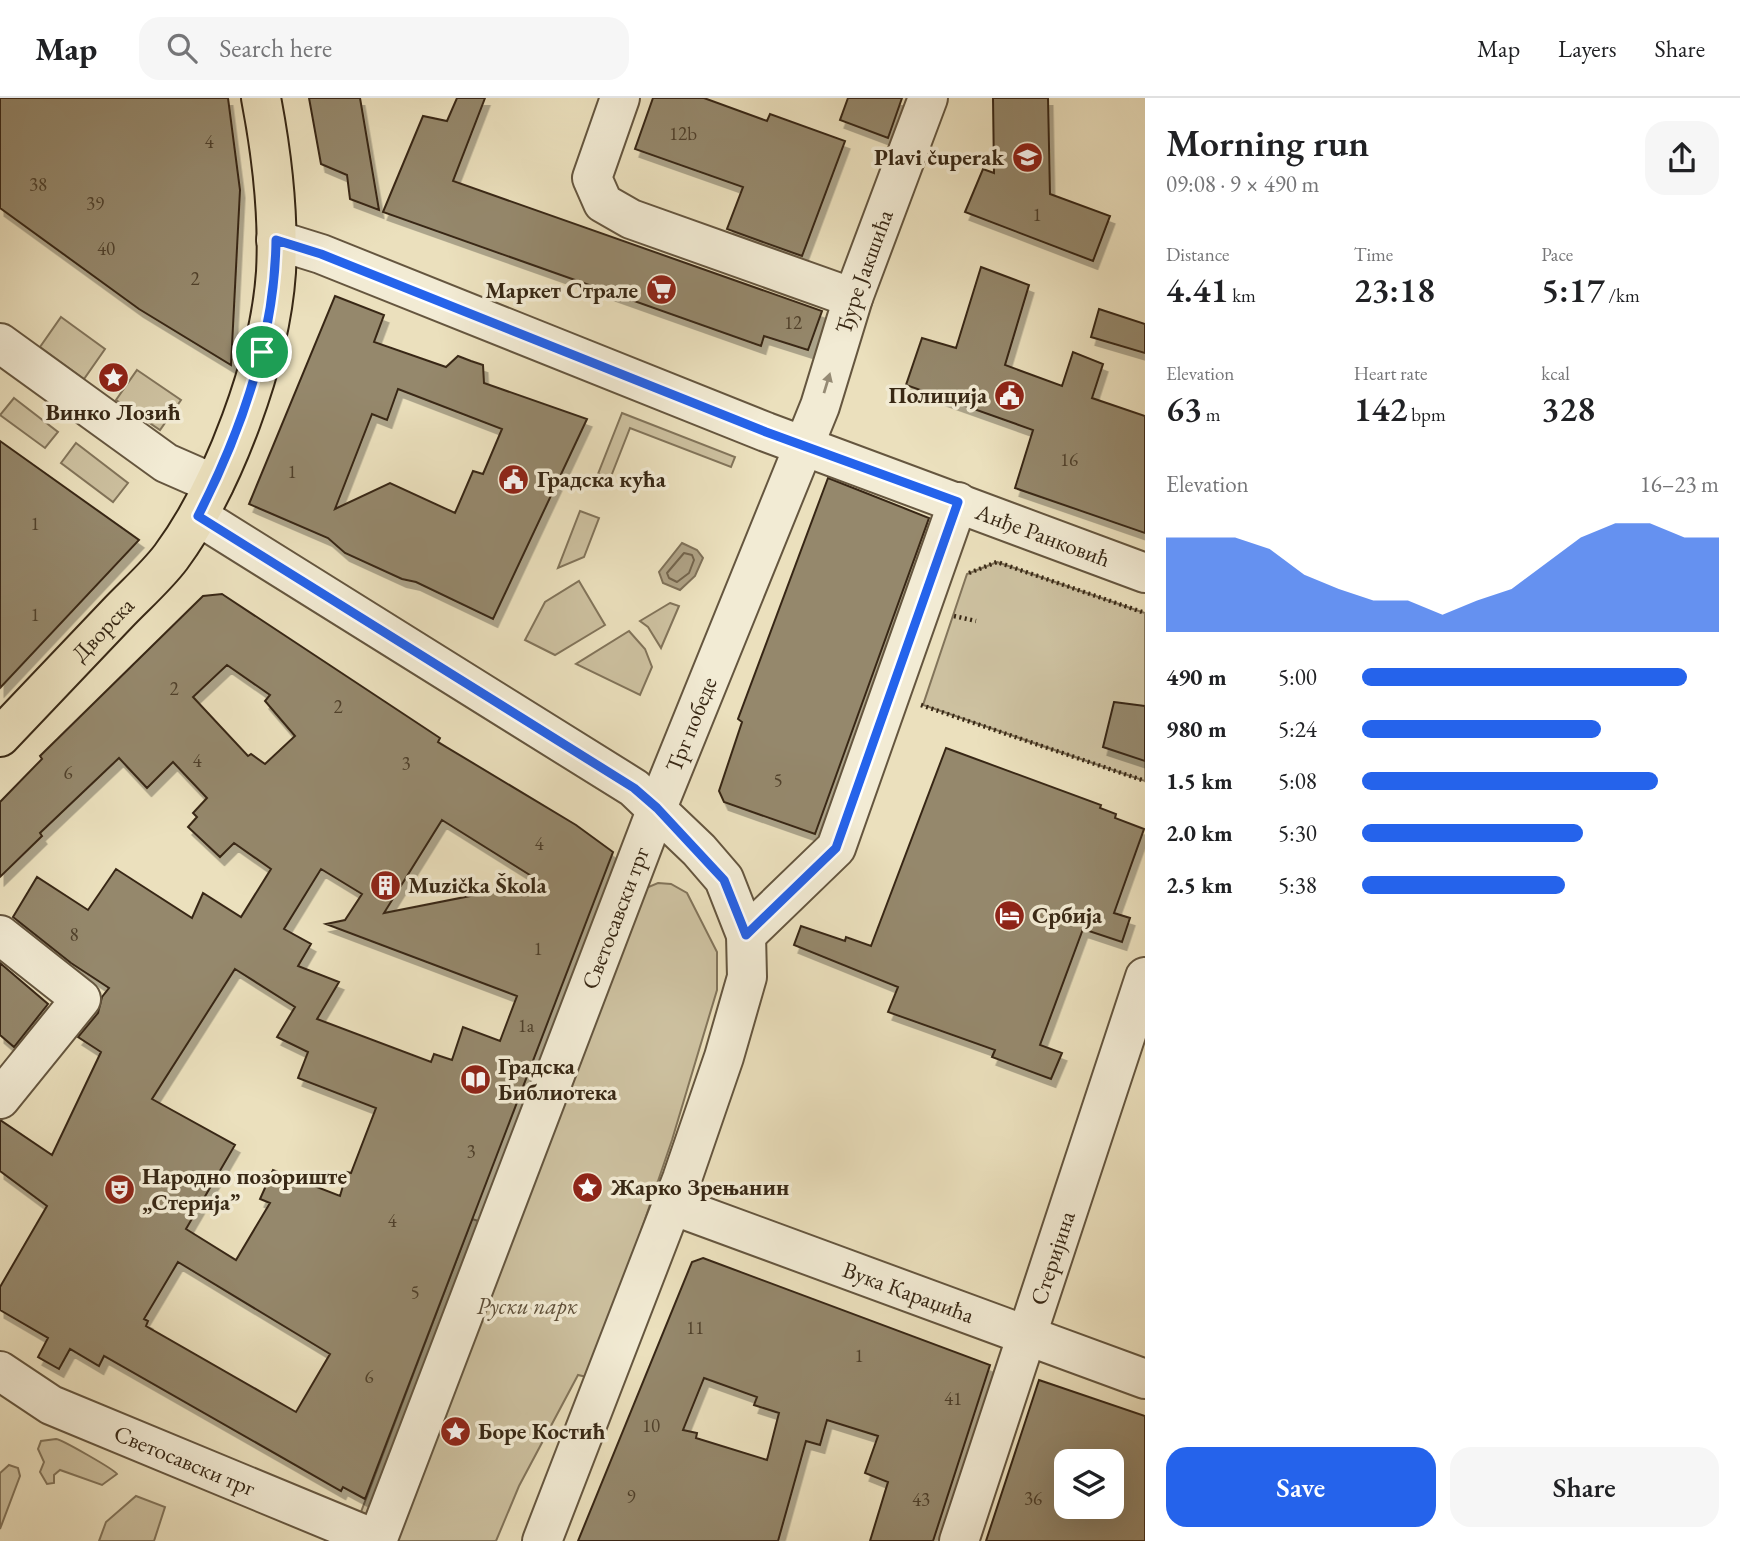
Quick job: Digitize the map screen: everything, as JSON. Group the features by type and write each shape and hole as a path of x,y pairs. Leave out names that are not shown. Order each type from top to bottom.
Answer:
{"main road":[{"name":"Дворска","path":"0,737 169,560 206,500 242,416 262,352 276,274 273,171 261,98"}],"street":[{"path":"620,98 592,178 603,203 631,219 853,298"},
{"name":"Ђуре Јакшића","path":"802,446 820,406 853,298 928,98"},
{"name":"Анђе Ранковић","path":"276,240 321,254 802,446 1145,573"},
{"path":"0,343 166,463 206,500 634,788 657,808"},
{"name":"Трг победе","path":"657,808 802,446"},
{"path":"746,935 836,848 913,697 958,502"},
{"name":"Светосавски трг","path":"0,1371 51,1405 377,1541 657,808 724,880 746,935 747,977 724,1057 672,1205 541,1541"},
{"path":"0,935 81,999 6,1079"},
{"name":"Стеријина","path":"959,1541 1145,976"},
{"name":"Вука Караџића","path":"672,1205 1145,1379"}],"path":[{"path":"963,585 967,574 997,562 1145,613"},
{"path":"949,628 956,605"},
{"path":"953,616 976,621"},
{"path":"913,697 1145,781"}],"green space":[{"path":"61,317 105,349 84,379 40,347"},
{"path":"137,370 181,400 160,430 116,400"},
{"path":"14,398 58,432 45,448 0,415"},
{"path":"622,413 735,457 731,467 630,428 610,479 598,474"},
{"path":"76,443 128,483 113,502 61,463"},
{"path":"580,511 599,518 584,557 558,568"},
{"path":"997,562 1145,613 1145,781 923,705 967,574"},
{"path":"579,581 605,625 555,655 525,640 545,602"},
{"path":"670,603 679,606 661,648 648,627 640,621"},
{"path":"629,631 645,649 652,667 640,695 576,664"},
{"name":"Руски парк","path":"658,883 671,884 687,893 717,952 717,990 672,1140 591,1378 578,1375 519,1486 496,1541 350,1541 472,1219 498,1227 646,888"},
{"path":"56,1439 117,1474 102,1485 60,1470 54,1475 54,1483 47,1484 40,1472 44,1462 38,1449 41,1441"},
{"path":"9,1465 18,1468 20,1476 0,1529 0,1473"},
{"path":"136,1496 165,1507 154,1541 99,1541 106,1522"}],"water":[{"path":"682,543 697,550 703,558 695,576 680,590 663,583 659,572"}],"building":[{"path":"0,98 228,98 240,190 231,365 139,309 0,208"},
{"path":"309,98 360,98 379,210 350,199 347,175 321,164"},
{"path":"457,98 485,98 453,181 822,311 808,350 764,336 761,346 383,212 423,116 447,121"},
{"path":"653,98 704,98 767,121 770,114 845,141 802,256 727,229 743,187 635,149"},
{"path":"848,98 902,98 888,138 840,120"},
{"path":"993,98 1048,98 1050,194 1110,216 1093,261 965,212 983,169 994,173"},
{"path":"981,267 1029,285 1005,365 1062,386 1073,352 1103,364 1092,398 1145,416 1145,533 1015,488 1033,430 906,385 922,338 956,348"},
{"name":"Градска кућа","path":"335,296 384,315 374,342 446,367 458,356 483,365 484,383 587,419 493,619 416,582 402,579 345,553 328,538 249,504","holes":["398,389 502,429 483,474 473,471 455,513 390,483 335,509 372,414 387,420"]},
{"path":"1099,309 1145,324 1145,353 1091,337"},
{"path":"0,441 139,540 0,688"},
{"path":"828,478 929,518 815,834 724,802 719,791 742,722 738,719"},
{"path":"222,594 440,738 438,742 576,825 613,852 365,1499 343,1487 341,1491 104,1356 99,1366 70,1349 59,1369 38,1357 48,1338 0,1310 0,1287 47,1206 0,1171 0,1120 52,1155 101,1052 78,1037 98,1013 102,997 109,988 71,963 13,917 37,877 88,910 116,869 192,918 203,893 241,917 271,869 234,843 220,857 188,827 197,817 193,813 207,798 173,762 147,788 119,758 40,833 42,836 0,877 0,802 42,759 40,756 203,596","holes":["227,665 270,695 265,701 295,736 265,764 251,754 248,756 193,697","442,820 541,882 384,913","321,869 362,894 345,920 326,924 517,996 500,1041 463,1027 452,1060 434,1054 431,1062 317,1019 339,982 298,966 311,944 284,929","235,969 295,1007 277,1037 308,1052 298,1078 376,1108 351,1173 347,1172 340,1196 273,1170 260,1199 270,1203 236,1260 186,1229 235,1145 152,1099","178,1262 330,1354 296,1412 146,1326 148,1321 144,1319"]},
{"path":"1114,702 1145,706 1145,761 1103,747"},
{"name":"Србија","path":"946,748 1101,805 1100,808 1116,814 1115,818 1144,829 1114,913 1130,918 1122,942 1083,929 1040,1045 1062,1053 1051,1079 992,1057 995,1050 888,1012 898,987 794,945 801,926 845,941 846,937 871,946"},
{"path":"0,963 48,1004 14,1047 0,1035"},
{"path":"703,1258 990,1365 933,1541 870,1541 888,1482 865,1473 878,1436 827,1420 820,1445 806,1441 778,1541 578,1541 692,1262","holes":["704,1378 757,1397 754,1405 779,1413 767,1460 696,1438 697,1433 683,1430"]},
{"path":"1039,1380 1145,1416 1145,1541 986,1541"}],"place":[{"name":"Plavi čuperak","path":"1027,157"},
{"name":"Маркет Страле","path":"661,290"},
{"name":"Винко Лозић","path":"113,378"},
{"name":"Полицијa","path":"1010,395"},
{"name":"Градска кућа","path":"514,479"},
{"name":"Muzička Škola","path":"385,885"},
{"name":"Србија","path":"1009,915"},
{"name":"Градска Библиотека","path":"475,1079"},
{"name":"Жарко Зрењанин","path":"588,1187"},
{"name":"Народно позориште „Стерија”","path":"119,1189"},
{"name":"Боре Костић","path":"455,1431"}],"route":[{"path":"276,240 321,254 836,459 958,502 836,848 746,935 724,880 699,850 634,788 198,516 242,416 262,352 276,274 276,240"}]}
